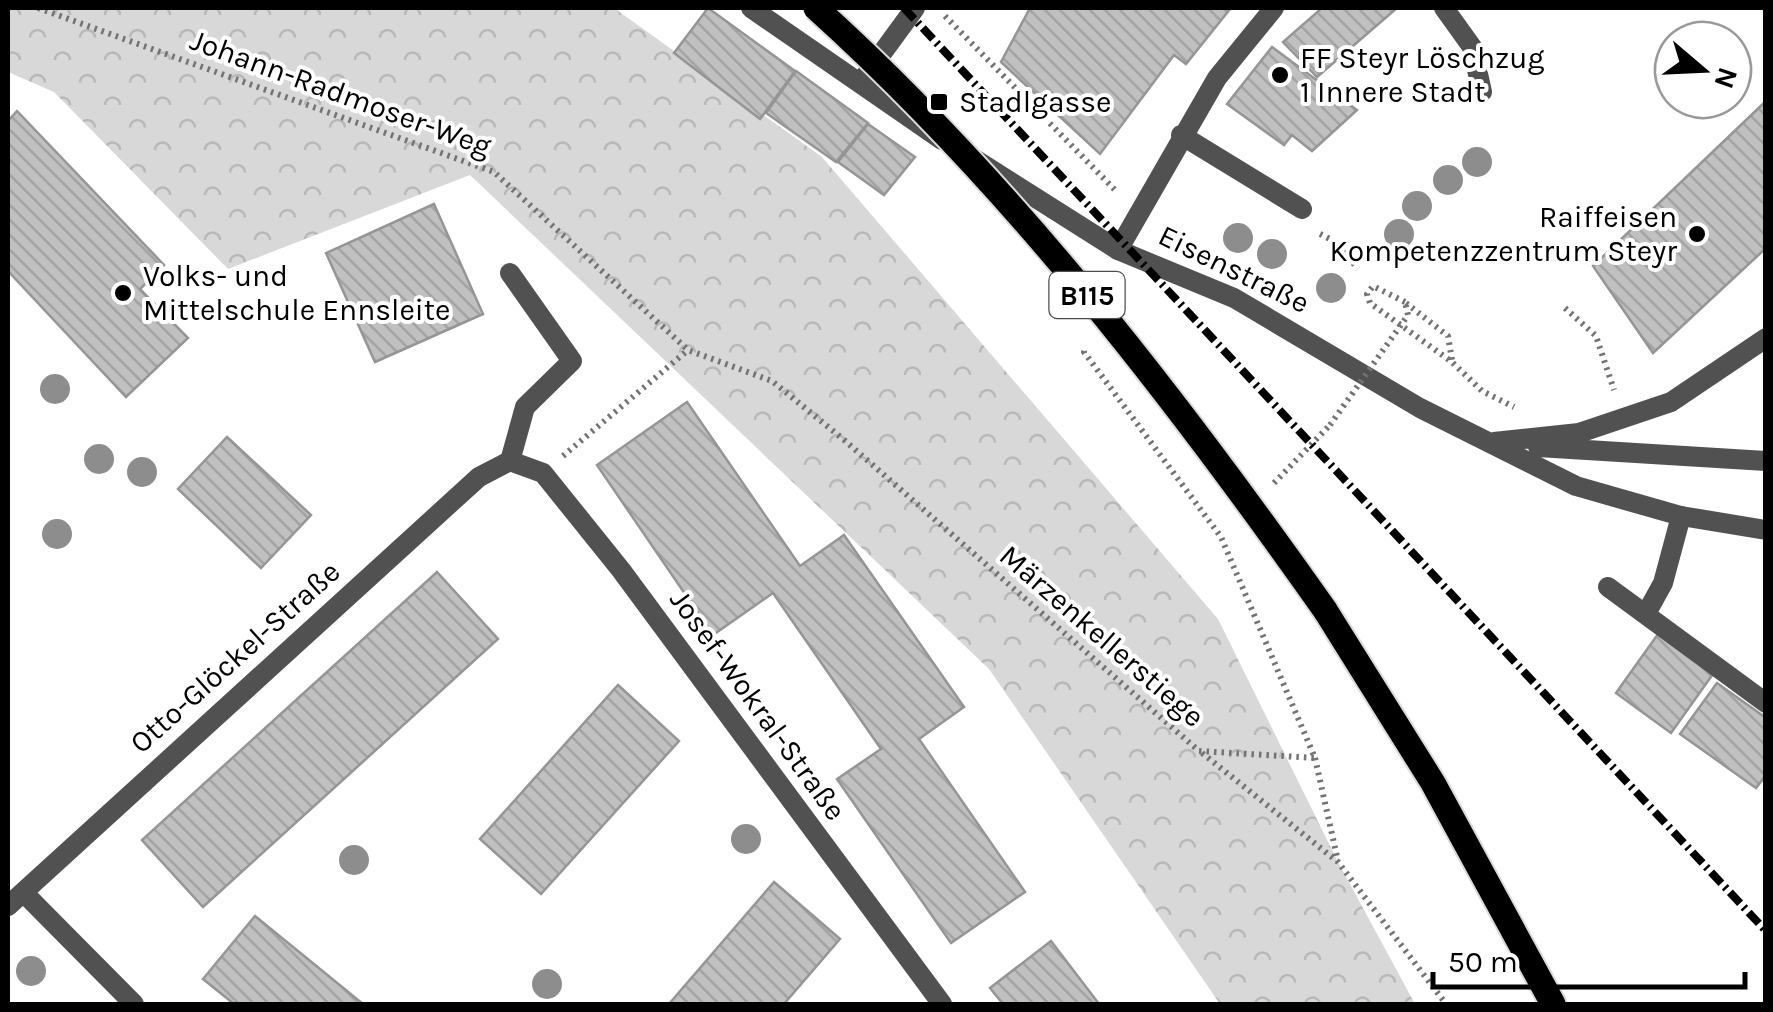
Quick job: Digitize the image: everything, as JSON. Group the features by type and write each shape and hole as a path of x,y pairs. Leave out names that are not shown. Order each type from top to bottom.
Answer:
{"main road":[{"name":"B115","path":"816,8 918,108 1091,300 1236,483 1326,610 1433,783 1552,1004"}],"street":[{"name":"Eisenstraße","path":"751,8 858,86 1118,250 1234,298 1420,408 1601,496 1681,516 1766,530"},
{"path":"858,86 915,8"},
{"path":"1118,250 1140,216 1180,135 1217,78 1274,8"},
{"path":"1444,8 1472,47 1482,92"},
{"path":"1180,135 1302,209"},
{"path":"510,273 572,361 526,407 510,462 543,473"},
{"path":"1492,442 1579,433 1670,402 1766,338"},
{"name":"Eisenstraße","path":"1492,442 1766,461"},
{"name":"Otto-Glöckel-Straße","path":"15,899 479,477 510,462"},
{"name":"Josef-Wokral-Straße","path":"543,473 622,570 942,1004"},
{"path":"1648,612 1663,583 1681,516"},
{"path":"1608,587 1648,612 1766,703"},
{"path":"15,899 134,1004"}],"path":[{"name":"Johann-Radmoser-Weg","path":"38,8 494,172 688,350"},
{"path":"936,8 1140,216"},
{"path":"1452,362 1448,336 1382,287 1373,286 1367,294 1370,303 1452,362 1482,390 1516,408 1532,410"},
{"path":"1330,425 1408,315 1405,303"},
{"path":"1565,308 1596,336 1615,394"},
{"name":"Märzenkellerstiege","path":"688,350 772,382 843,439 1199,751 1315,758"},
{"path":"543,473 688,350"},
{"path":"1084,352 1221,538 1315,758 1338,862"},
{"path":"1199,751 1338,862 1446,1004"}],"green space":[{"path":"8,8 614,8 822,157 1218,619 1338,862 1415,1004 1220,1004 989,669 470,175 228,269 54,92 8,72"}],"building":[{"path":"708,8 795,71 760,119 674,53"},
{"path":"1030,8 1230,9 1186,64 1174,55 1100,154 1001,62"},
{"path":"1322,8 1397,8 1317,77 1283,42"},
{"name":"FF Steyr Löschzug 1 Innere Stadt","path":"1272,47 1357,110 1312,151 1292,135 1284,145 1227,104"},
{"path":"796,71 868,123 836,162 766,113"},
{"name":"Raiffeisen Kompetenzzentrum Steyr","path":"1766,101 1766,248 1653,353 1593,266 1746,120 1753,120 1753,113"},
{"path":"17,111 164,265 140,289 188,338 126,397 8,271 8,121"},
{"path":"868,124 915,157 884,195 838,162"},
{"path":"434,204 483,314 375,362 326,253"},
{"path":"687,402 800,566 844,535 964,707 919,739 1025,892 951,943 837,779 881,749 773,593 713,635 597,465"},
{"path":"227,437 311,515 261,568 178,489"},
{"path":"437,572 498,639 203,907 142,840"},
{"path":"1658,634 1713,674 1671,733 1616,693"},
{"path":"1717,683 1766,718 1766,775 1756,788 1680,734"},
{"path":"618,685 679,741 541,894 480,839"},
{"path":"774,882 840,939 784,1004 669,1004"},
{"path":"255,916 363,1004 234,1004 203,979"},
{"path":"1051,941 1099,1004 1003,1004 990,988"}],"railway":[{"path":"904,8 1766,931"}],"place":[{"name":"FF Steyr Löschzug 1 Innere Stadt","path":"1280,75"},
{"name":"Stadlgasse","path":"939,102"},
{"name":"Raiffeisen Kompetenzzentrum Steyr","path":"1697,234"},
{"name":"Volks- und Mittelschule Ennsleite","path":"123,293"}]}
